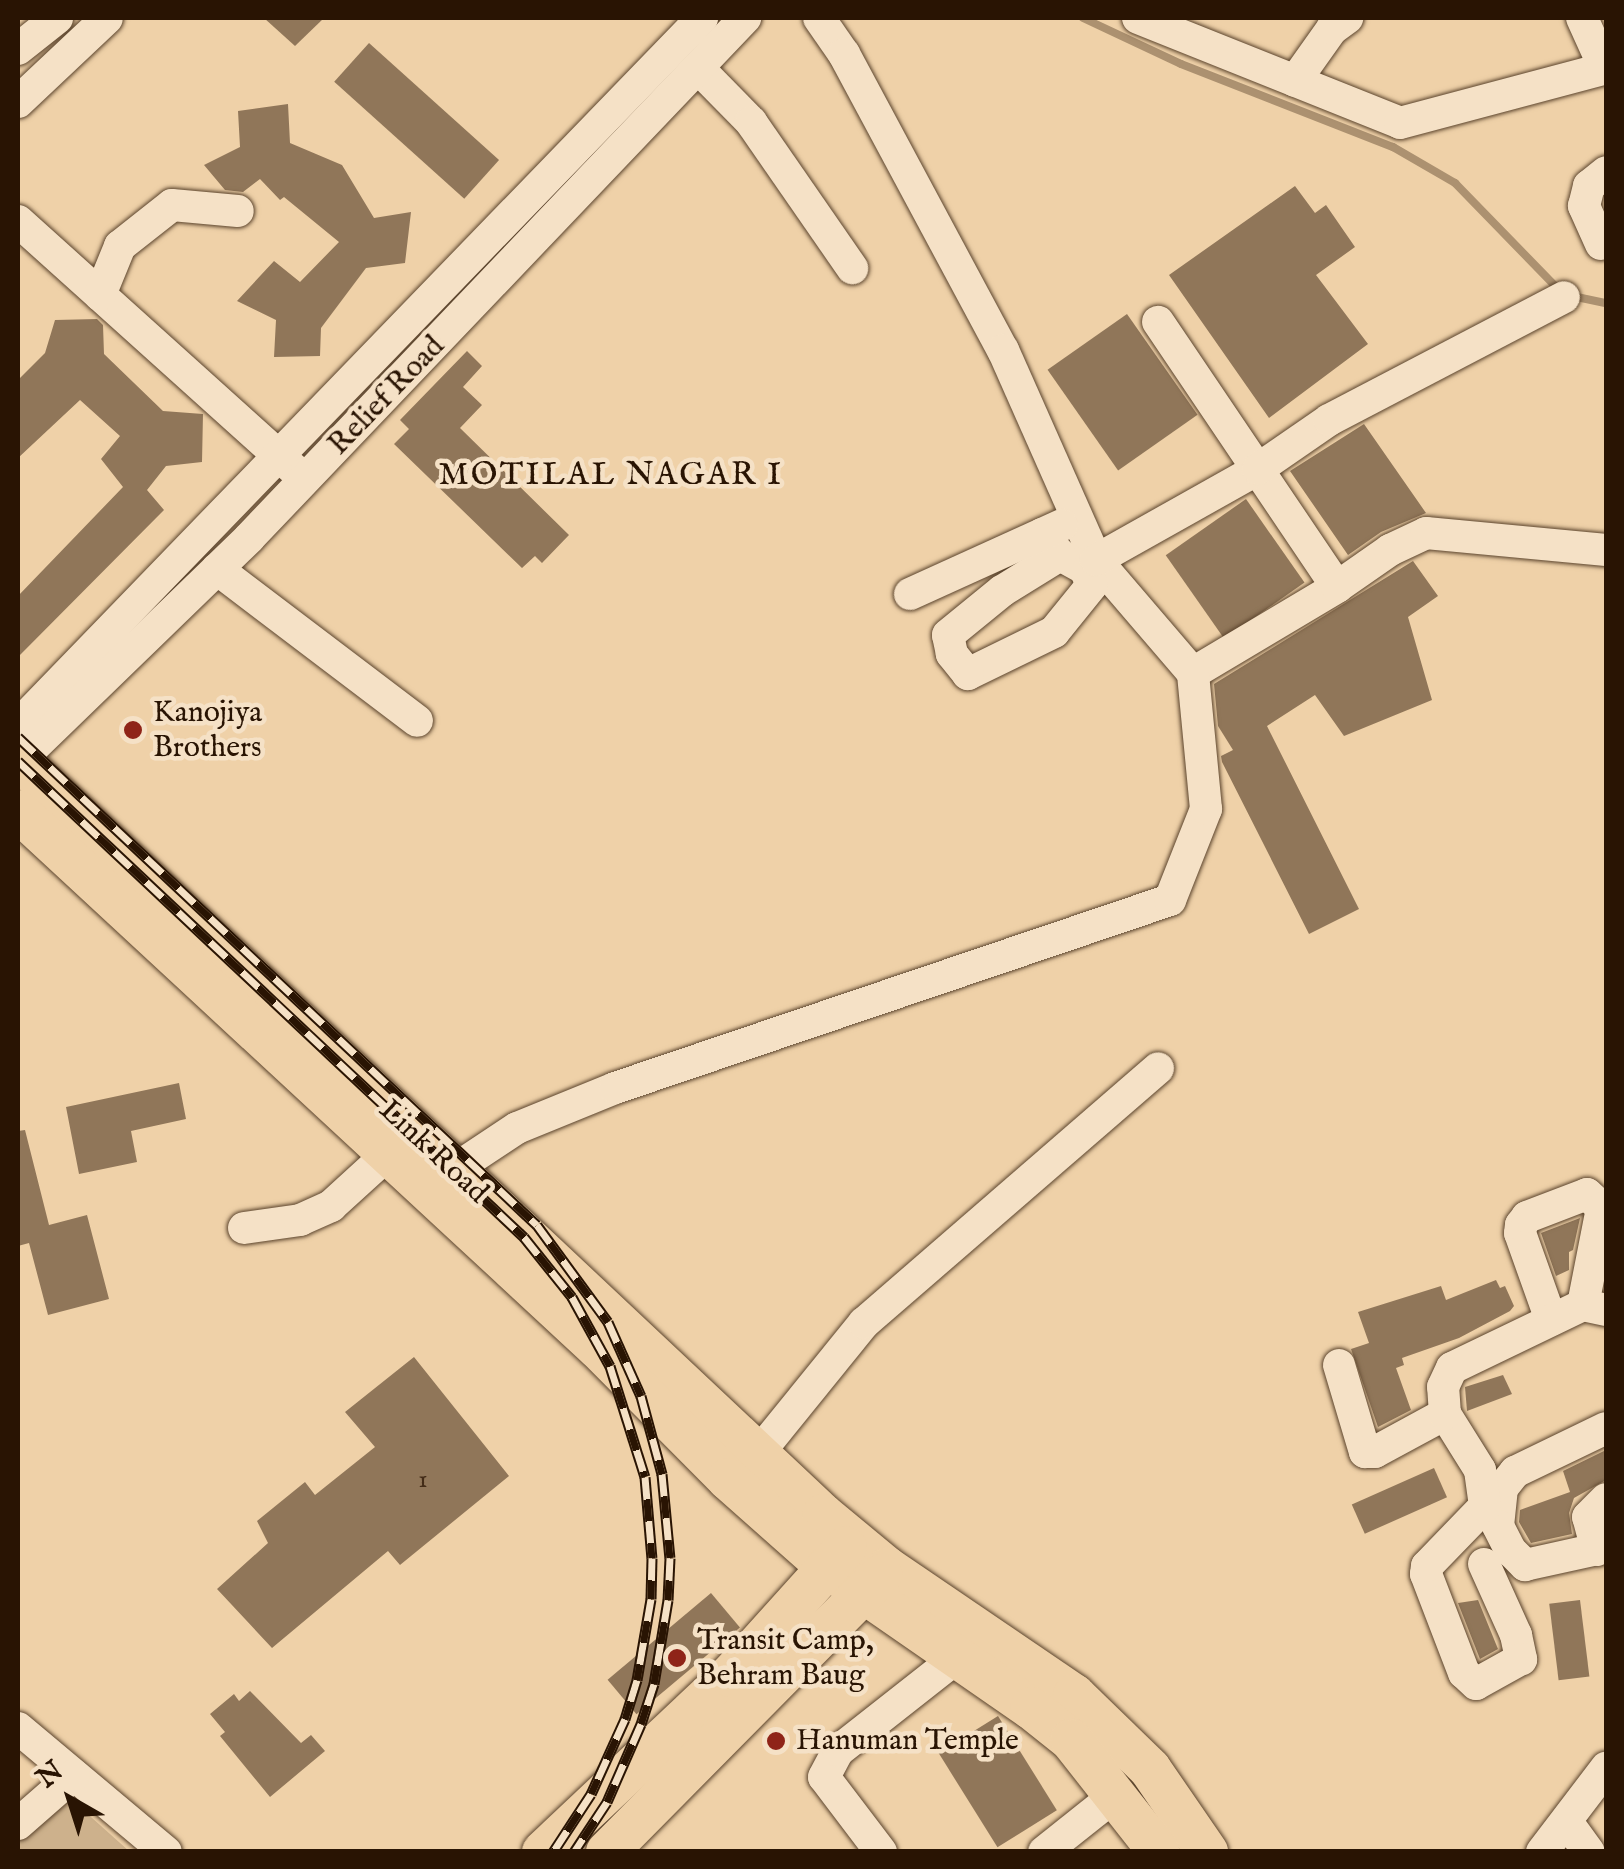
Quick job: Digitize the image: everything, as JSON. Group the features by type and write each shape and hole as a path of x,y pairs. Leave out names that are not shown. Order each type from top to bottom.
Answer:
{"main road":[{"name":"Link Road","path":"18,761 757,1455 815,1544"},
{"name":"Link Road","path":"18,811 815,1544"},
{"path":"815,1544 1074,1695 1150,1769 1207,1852"},
{"path":"543,1852 730,1676 787,1612 815,1544"},
{"path":"787,1612 815,1544"},
{"path":"607,1852 875,1581"},
{"path":"875,1581 945,1650 1071,1740 1160,1852"},
{"path":"817,1642 865,1633 945,1650"}],"street":[{"path":"18,48 57,18"},
{"path":"23,86 107,18"},
{"name":"Relief Road","path":"18,726 702,18"},
{"name":"Relief Road","path":"18,761 218,570 745,18"},
{"path":"452,1172 517,1128 615,1088 1170,900 1206,809 1194,673 1096,560 1004,350 844,54 819,18"},
{"path":"1138,18 1193,27 1295,81 1400,123 1606,69 1582,18"},
{"path":"1295,81 1332,29 1347,18"},
{"path":"698,68 751,122 852,268"},
{"path":"1602,244 1584,206 1588,186 1606,172"},
{"path":"100,295 120,246 172,205 238,210"},
{"path":"18,221 305,481"},
{"path":"1096,560 1258,470 1329,420 1564,298"},
{"path":"1158,322 1338,587"},
{"path":"910,594 1051,545 1075,519"},
{"path":"1194,673 1338,587 1390,550 1426,533 1606,550"},
{"path":"218,570 417,721"},
{"path":"757,1455 864,1322 1158,1068"},
{"path":"244,1228 300,1220 330,1206 388,1154"},
{"path":"1484,1564 1516,1636 1521,1659 1476,1684 1464,1673 1426,1574 1427,1566 1484,1506 1480,1470 1446,1414 1444,1387 1452,1368 1548,1312 1598,1291 1602,1208 1587,1194 1527,1217 1522,1225 1520,1234 1548,1312"},
{"path":"1339,1365 1365,1452 1375,1452 1446,1414"},
{"path":"1606,1428 1515,1472 1502,1488 1499,1534 1525,1566 1602,1548 1588,1517 1606,1499"},
{"path":"877,1850 824,1777 838,1751 945,1650"},
{"path":"18,1728 166,1852"},
{"path":"1542,1852 1606,1768"},
{"path":"18,1824 74,1775"},
{"path":"1044,1852 1124,1804"},
{"path":"1076,1852 1124,1804"},
{"path":"1567,1822 1589,1852"}],"shaded area":[{"path":"63,1792 129,1851 18,1852 18,1833"}],"building":[{"path":"264,18 324,18 295,46"},
{"path":"369,43 499,160 464,199 334,82"},
{"path":"288,104 290,143 342,165 374,218 411,212 405,263 366,268 321,328 320,356 274,357 276,320 237,301 274,261 300,282 339,242 284,197 280,200 260,179 243,192 225,190 204,165 240,147 238,111"},
{"path":"1295,186 1315,213 1326,205 1355,247 1316,275 1368,344 1269,418 1169,275"},
{"path":"1127,314 1198,415 1118,470 1048,370"},
{"path":"97,319 103,325 104,354 163,411 203,414 202,462 166,466 147,490 164,510 18,657 18,596 123,487 101,459 120,436 80,400 18,458 18,380 45,353 55,320"},
{"path":"467,351 482,366 463,387 482,405 460,428 569,535 542,563 535,556 522,568 394,444 409,429 400,420"},
{"path":"1364,424 1426,513 1381,532 1348,555 1290,471"},
{"path":"1246,499 1305,583 1224,639 1166,555"},
{"path":"1413,561 1438,596 1408,617 1432,700 1344,736 1315,695 1267,726 1359,909 1309,934 1222,762 1221,756 1233,750 1218,726 1214,684"},
{"path":"179,1083 186,1119 131,1131 137,1162 79,1174 66,1107"},
{"path":"25,1130 49,1225 87,1215 109,1299 48,1315 29,1243 18,1246 18,1131"},
{"path":"1580,1218 1573,1250 1569,1252 1569,1270 1556,1276 1541,1233"},
{"path":"1496,1280 1500,1288 1505,1286 1514,1306 1510,1311 1459,1338 1402,1358 1404,1365 1396,1368 1411,1410 1378,1427 1351,1349 1369,1343 1358,1312 1441,1286 1446,1300"},
{"path":"414,1357 509,1476 400,1565 388,1551 272,1648 217,1589 268,1543 257,1521 305,1482 315,1495 375,1447 345,1412"},
{"path":"1503,1375 1512,1394 1467,1411 1465,1387"},
{"path":"1606,1450 1606,1480 1574,1498 1569,1513 1572,1534 1531,1543 1519,1522 1520,1510 1570,1492 1563,1471"},
{"path":"1434,1468 1447,1497 1365,1534 1352,1505"},
{"name":"Transit Camp, Behram Baug","path":"711,1593 740,1627 637,1714 608,1680"},
{"path":"1478,1600 1498,1649 1480,1659 1458,1603"},
{"path":"1580,1600 1589,1676 1559,1680 1549,1604"},
{"path":"250,1691 301,1743 311,1735 325,1751 270,1797 220,1736 225,1732 210,1714 234,1694 239,1701"},
{"path":"998,1716 1057,1810 997,1847 939,1753"}],"waterway":[{"path":"1083,18 1181,64 1393,147 1455,183 1560,291"},
{"path":"1572,296 1606,303"}],"railway":[{"path":"18,737 537,1225 608,1322 641,1396 662,1474 670,1558 668,1600 654,1684 641,1724 607,1802 574,1852"},
{"path":"18,761 524,1237 572,1297 610,1366 645,1477 652,1558 651,1599 637,1680 625,1719 591,1794 553,1852"}],"place":[{"name":"Kanojiya Brothers","path":"133,730"},
{"name":"Transit Camp, Behram Baug","path":"677,1658"},
{"name":"Hanuman Temple","path":"776,1741"}],"district":[{"name":"MOTILAL NAGAR I","path":"611,476"}]}
